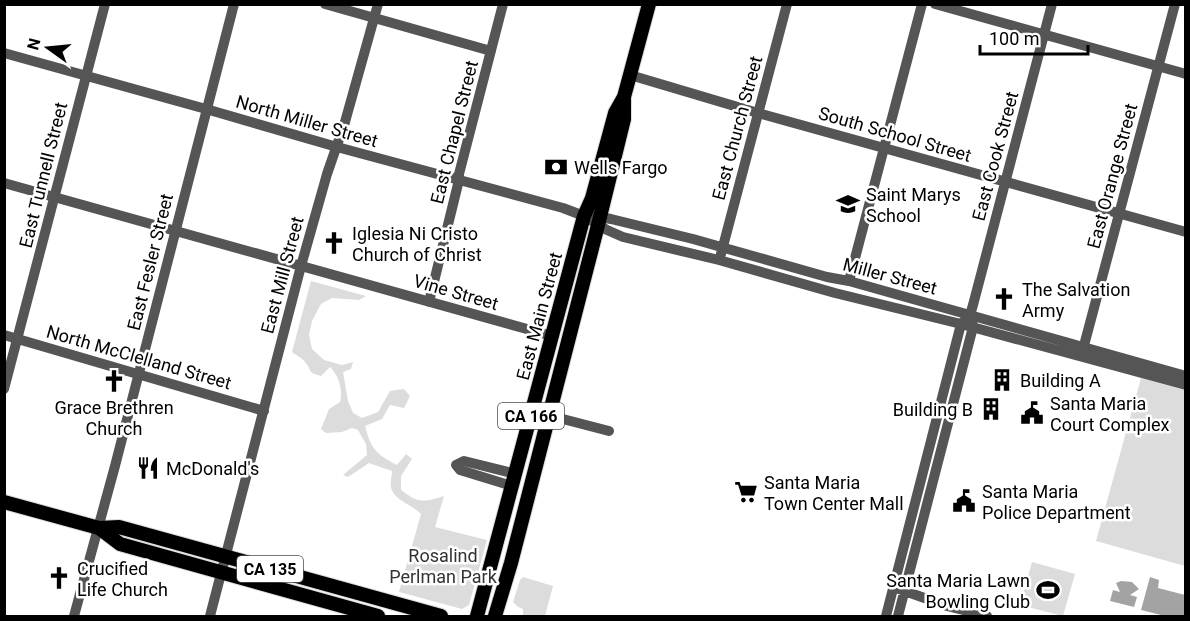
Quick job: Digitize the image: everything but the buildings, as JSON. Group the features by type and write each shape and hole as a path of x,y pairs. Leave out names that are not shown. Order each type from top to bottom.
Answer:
{"main road":[{"name":"East Main Street","path":"477,616 584,216 592,198 615,113 624,97 649,4"},
{"name":"East Main Street","path":"495,616 511,564 599,221 624,119 624,97"},
{"name":"CA 135","path":"4,502 99,528 120,543 348,612 378,616"},
{"name":"CA 135","path":"99,528 119,526 441,616"}],"street":[{"name":"East Tunnell Street","path":"4,389 105,4"},
{"name":"East Fesler Street","path":"74,616 139,375 234,4"},
{"path":"326,4 491,51"},
{"name":"East Mill Street","path":"210,616 301,266 327,174 345,123 378,4"},
{"name":"East Chapel Street","path":"429,302 503,4"},
{"name":"East Church Street","path":"719,260 787,4"},
{"path":"849,281 922,4"},
{"path":"935,4 1185,74"},
{"name":"East Cook Street","path":"970,315 1052,4"},
{"name":"East Orange Street","path":"1082,352 1175,4"},
{"name":"North Miller Street","path":"4,53 336,147 522,196 599,221"},
{"name":"South School Street","path":"630,75 1185,232"},
{"name":"Vine Street","path":"4,183 552,336"},
{"name":"Miller Street","path":"599,221 652,229 849,281 970,315 1185,385"},
{"name":"Miller Street","path":"599,221 623,237 719,260 835,293 1185,376"},
{"path":"886,616 961,324 970,315 974,327 898,616"},
{"name":"North McClelland Street","path":"4,335 264,411"},
{"path":"532,411 609,431"},
{"path":"928,452 940,455"},
{"path":"893,586 905,592 987,616"}],"green space":[{"name":"Rosalind Perlman Park","path":"311,281 366,296 359,300 332,298 321,304 312,321 309,335 312,349 324,360 342,365 353,362 351,369 343,372 348,401 353,413 362,418 378,412 390,391 404,389 410,396 404,408 390,405 382,419 365,426 372,446 384,458 397,465 406,454 412,459 401,476 401,490 421,500 444,496 435,527 487,540 469,605 462,609 399,592 421,514 395,495 391,485 392,471 369,463 348,477 343,475 367,455 366,444 358,430 352,428 342,432 326,433 321,429 329,409 340,402 341,388 338,379 330,367 321,376 313,373 304,361 292,352"},
{"path":"1141,378 1185,390 1185,566 1096,541"},
{"name":"Santa Maria Lawn Bowling Club","path":"1032,562 1075,574 1063,616 1020,605"},
{"path":"523,577 553,586 545,616 523,616 523,609 513,602"}],"shaded area":[{"path":"1150,577 1159,580 1158,588 1185,595 1185,616 1165,616 1141,610"},
{"path":"1132,582 1139,589 1130,595 1137,597 1134,607 1110,601 1113,590 1120,592 1116,583"}],"place":[{"name":"Wells Fargo","path":"556,167"},
{"name":"Saint Marys School","path":"848,204"},
{"name":"Iglesia Ni Cristo Church of Christ","path":"334,243"},
{"name":"The Salvation Army","path":"1004,299"},
{"name":"Building A","path":"1002,380"},
{"name":"Grace Brethren Church","path":"114,381"},
{"name":"Building B","path":"991,409"},
{"name":"Santa Maria Court Complex","path":"1032,413"},
{"name":"McDonald's","path":"148,468"},
{"name":"Santa Maria Town Center Mall","path":"746,492"},
{"name":"Santa Maria Police Department","path":"964,501"},
{"name":"Crucified Life Church","path":"59,578"},
{"name":"Santa Maria Lawn Bowling Club","path":"1048,590"}]}
